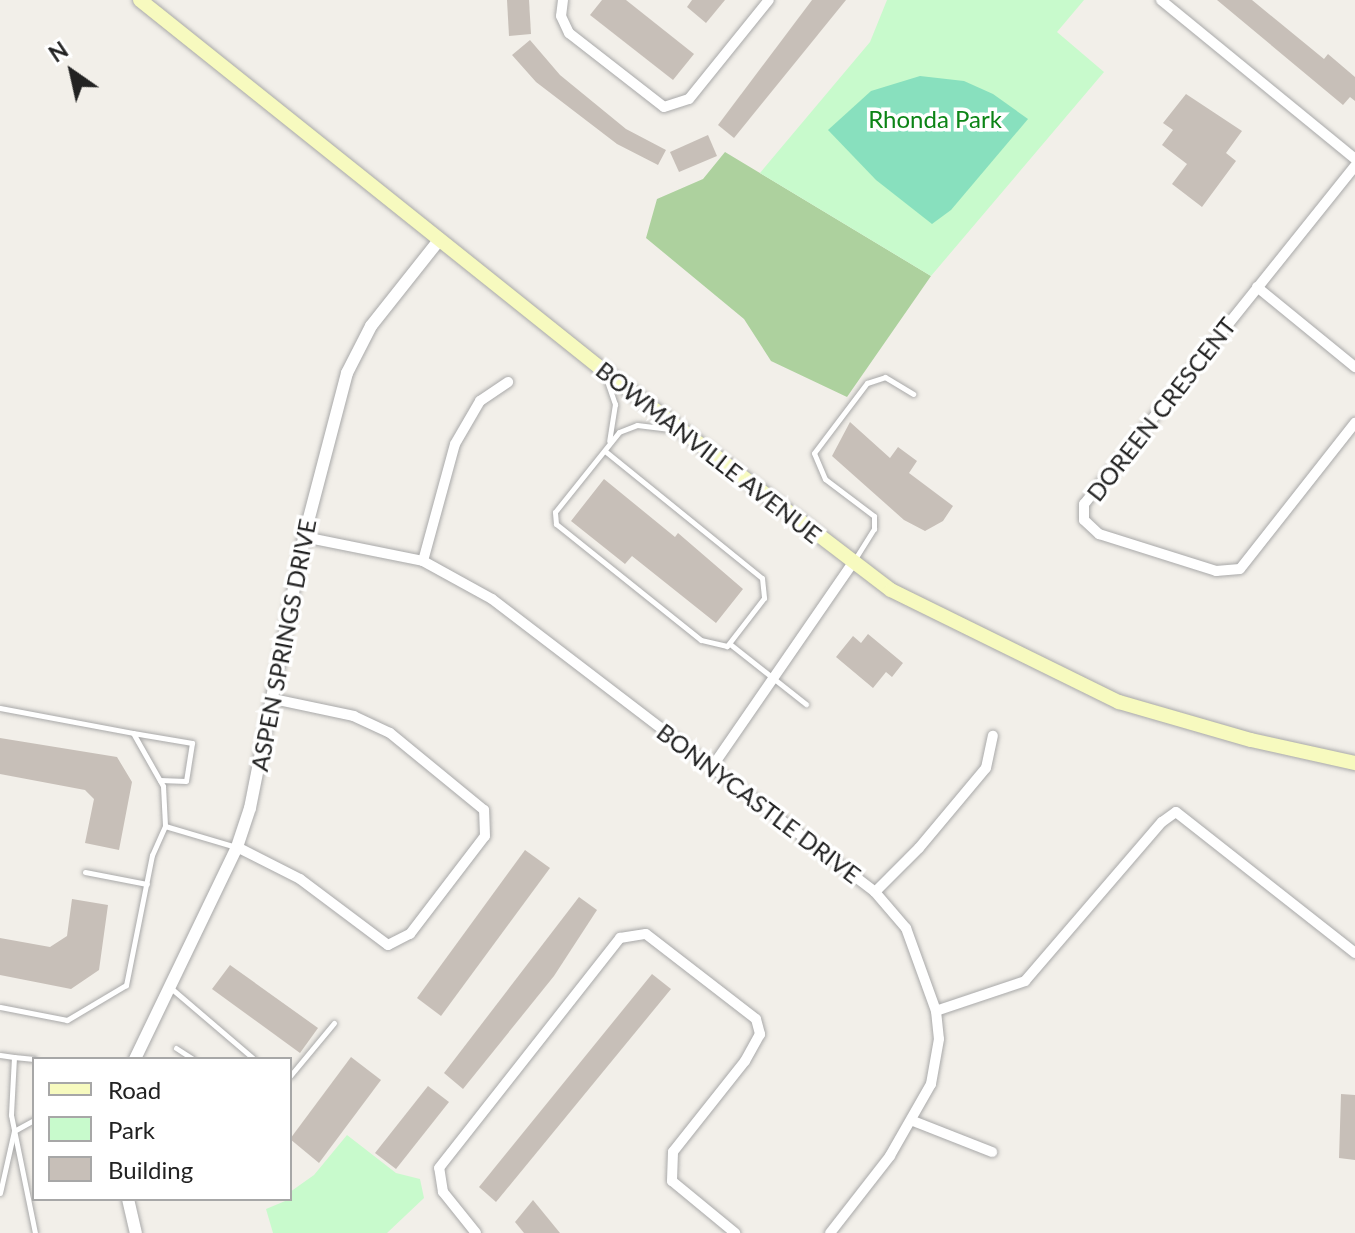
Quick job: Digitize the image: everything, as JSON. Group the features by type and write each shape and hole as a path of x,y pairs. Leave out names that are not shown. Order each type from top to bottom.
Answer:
{"main road":[{"name":"BOWMANVILLE AVENUE","path":"140,0 599,367 852,564 932,613 1119,702 1251,740 1355,763"}],"street":[{"path":"563,0 561,16 569,33 664,107 689,99 769,0"},
{"path":"1161,0 1355,159"},
{"name":"DOREEN CRESCENT","path":"1355,166 1084,504 1084,520 1099,534 1216,571 1240,569 1355,423"},
{"name":"ASPEN SPRINGS DRIVE","path":"136,1057 237,847 273,699 304,537 347,373 371,326 440,239"},
{"path":"1257,287 1355,367"},
{"path":"423,561 455,444 480,401 508,382"},
{"name":"BONNYCASTLE DRIVE","path":"304,537 423,561 492,599 875,892 906,928 936,1011 939,1039 931,1084 913,1121 830,1233"},
{"path":"712,767 852,564"},
{"path":"237,847 300,879 388,945 410,934 485,836 484,810 390,733 354,716 273,699"},
{"path":"875,892 986,768 993,736"},
{"path":"936,1011 1025,981 1162,822 1176,812 1355,953"},
{"path":"476,1233 443,1192 439,1168 620,938 646,934 756,1019 760,1034 745,1061 673,1152 672,1181 735,1233"},
{"path":"913,1121 992,1152"},
{"path":"129,1201 136,1233"}],"lane":[{"path":"599,367 615,404 607,448"},
{"path":"852,564 874,529 874,516 819,472 814,463 817,443 867,383 885,377 913,394"},
{"path":"607,448 762,578 764,598 730,644 722,647 701,640 556,524 555,512 607,448 630,426 680,431"},
{"path":"730,644 806,704"},
{"path":"0,708 192,743 186,781 159,780"},
{"path":"0,1007 67,1020 126,985 147,884 165,826 159,780 133,733"},
{"path":"165,826 237,847"},
{"path":"85,872 147,884"},
{"path":"171,989 252,1057"},
{"path":"292,1074 334,1023"},
{"path":"176,1048 190,1057"},
{"path":"0,1055 32,1059"},
{"path":"14,1057 14,1131 35,1233"},
{"path":"0,1193 14,1131 32,1121"}],"green space":[{"name":"Rhonda Park","path":"887,0 1084,0 1057,32 1104,72 931,276 760,173 870,42"},
{"path":"920,76 964,81 993,94 1028,119 951,210 932,224 876,180 828,130 871,91"},
{"path":"725,152 931,276 847,397 771,361 744,319 646,238 657,199 703,179"},
{"path":"347,1135 396,1173 420,1179 424,1198 387,1233 273,1233 266,1209 292,1201 292,1191 314,1175"}],"building":[{"path":"507,0 529,0 531,34 509,36"},
{"path":"602,0 626,0 694,54 673,80 590,15"},
{"path":"692,0 725,0 706,23 687,7"},
{"path":"812,0 846,0 734,138 718,125"},
{"path":"1217,0 1252,0 1324,59 1328,54 1355,77 1355,101 1350,97 1343,105"},
{"path":"530,40 560,75 626,129 666,150 658,165 617,144 536,82 512,55"},
{"path":"1186,94 1242,131 1226,153 1236,161 1202,207 1172,184 1187,164 1162,145 1173,130 1163,123"},
{"path":"708,135 717,156 679,172 670,152"},
{"path":"850,422 890,458 898,447 917,461 909,473 953,506 943,521 925,531 904,520 832,456"},
{"path":"604,479 675,537 678,533 743,589 716,623 632,556 625,564 571,521"},
{"path":"868,634 903,663 892,677 886,672 873,688 836,657 853,636 861,643"},
{"path":"0,738 117,757 132,782 119,850 85,843 94,799 85,790 0,774"},
{"path":"525,850 550,868 441,1016 417,998"},
{"path":"579,897 597,910 554,976 463,1089 444,1073"},
{"path":"72,899 108,905 99,970 71,989 0,975 0,938 50,947 67,936"},
{"path":"230,965 318,1028 300,1053 212,989"},
{"path":"652,974 671,989 496,1202 479,1187"},
{"path":"351,1057 381,1080 319,1163 292,1141 292,1136"},
{"path":"428,1086 449,1102 396,1169 375,1153"},
{"path":"1341,1094 1355,1095 1355,1160 1339,1158"},
{"path":"533,1200 560,1233 524,1233 515,1222"}]}
